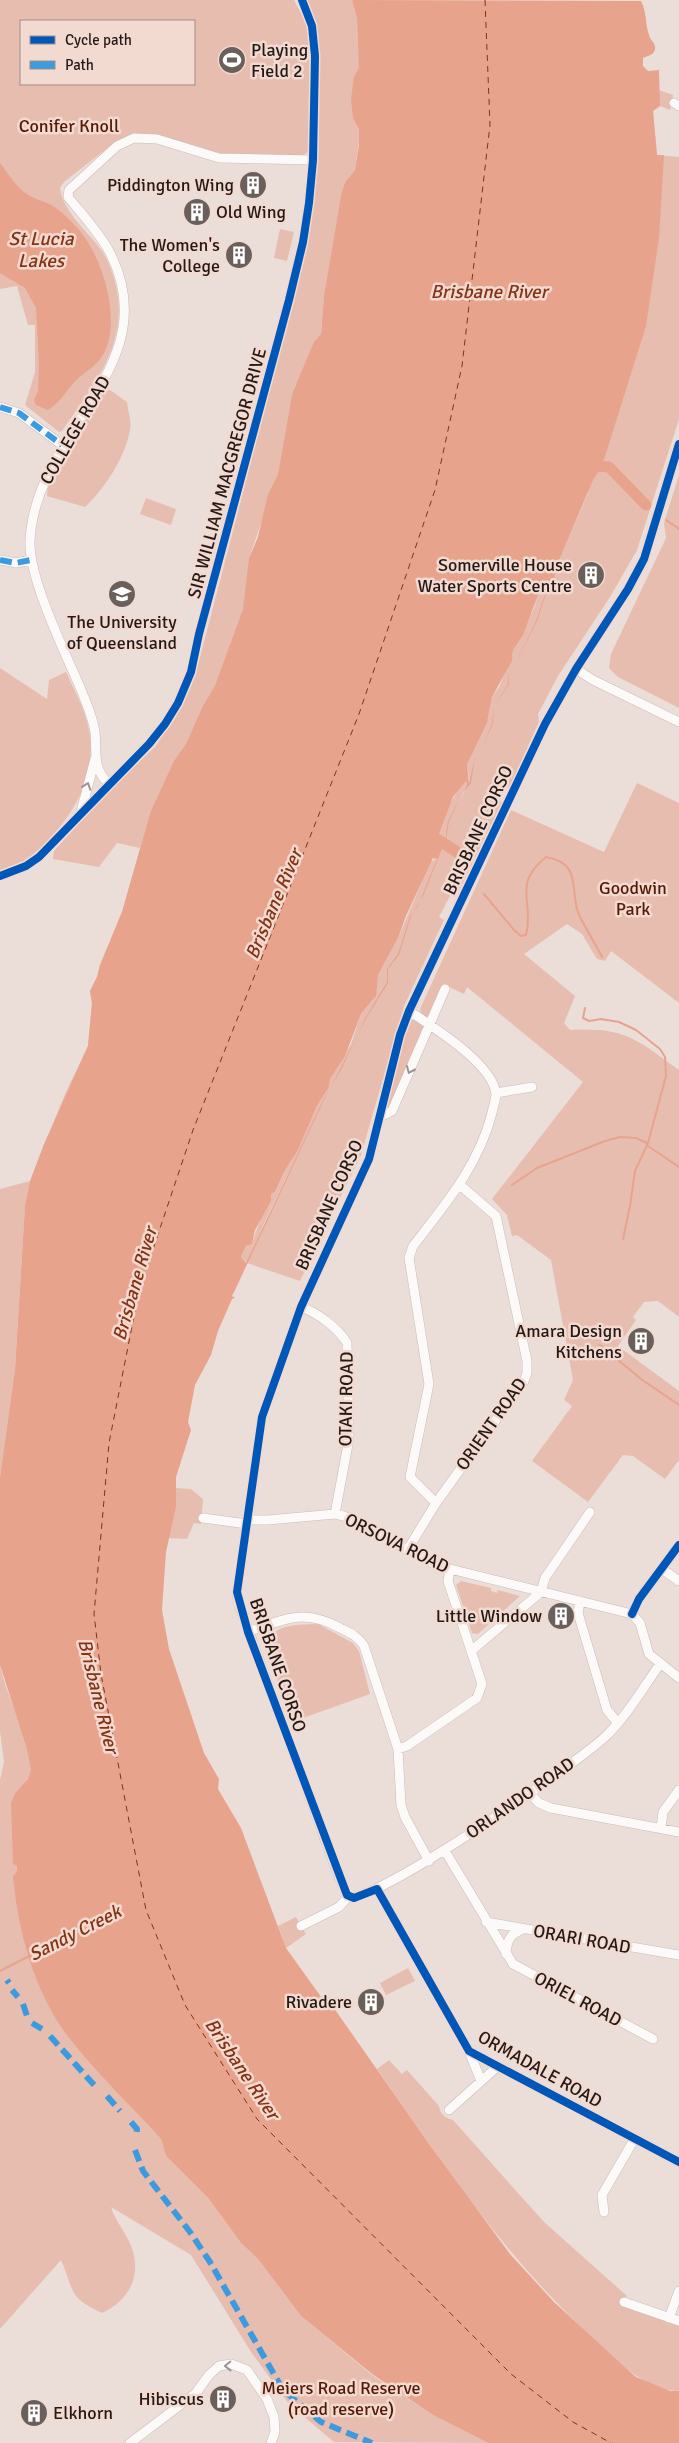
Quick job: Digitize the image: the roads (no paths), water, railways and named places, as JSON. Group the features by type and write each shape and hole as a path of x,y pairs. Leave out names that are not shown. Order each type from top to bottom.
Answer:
{"street":[{"name":"SIR WILLIAM MACGREGOR DRIVE","path":"0,876 26,866 39,857 149,744 165,724 178,703 191,672 199,634 303,242 313,160 315,56 312,26 302,0"},
{"name":"COLLEGE ROAD","path":"81,812 95,759 95,732 88,704 38,586 31,560 30,539 37,501 49,470 62,445 110,368 123,331 125,314 122,286 110,253 101,238 68,197 69,190 117,146 134,138 157,139 219,158 313,160"},
{"path":"0,407 19,413 62,445"},
{"name":"BRISBANE CORSO","path":"348,1897 336,1872 248,1632 237,1592 262,1417 301,1307 369,1159 400,1035 409,1011 545,724 576,669 628,589 644,559 679,444"},
{"path":"0,560 16,563 31,560"},
{"path":"576,669 593,680 679,722"},
{"name":"COLLEGE ROAD","path":"95,759 102,776 109,784"},
{"path":"380,1116 392,1111 445,989"},
{"path":"409,1011 475,1059 487,1074 496,1093 488,1128 460,1185 413,1246 409,1258 429,1384 410,1477 436,1503"},
{"path":"496,1093 532,1087"},
{"name":"ORIENT ROAD","path":"408,1549 436,1503 524,1381 527,1373 527,1362 496,1216 460,1185"},
{"name":"OTAKI ROAD","path":"301,1307 313,1312 342,1335 347,1343 348,1439 335,1514"},
{"path":"472,1651 541,1592 545,1578 590,1512"},
{"name":"ORSOVA ROAD","path":"203,1518 247,1522 335,1514 344,1516 438,1566 632,1614"},
{"path":"679,1545 639,1600 632,1614 640,1623 649,1654 679,1678"},
{"path":"662,1569 679,1581"},
{"path":"398,1749 407,1746 477,1698 482,1684 448,1582 450,1570"},
{"path":"580,1601 578,1613 604,1701 607,1710 618,1723"},
{"path":"248,1632 285,1619 315,1616 359,1638 364,1646 398,1749 402,1805 405,1817 429,1860"},
{"name":"ORLANDO ROAD","path":"301,1926 339,1907 348,1897 356,1897 377,1889 445,1851 594,1746 618,1723 660,1664"},
{"path":"662,1828 663,1812 679,1790"},
{"path":"529,1793 539,1803 551,1808 679,1832"},
{"name":"ORIEL ROAD","path":"445,1851 513,1964 653,2039"},
{"name":"ORMADALE ROAD","path":"377,1889 470,2050 482,2081"},
{"name":"ORARI ROAD","path":"486,1922 679,1956"},
{"path":"506,1955 509,1938 514,1932 524,1929"},
{"name":"ORMADALE ROAD","path":"470,2050 679,2162"},
{"path":"449,2110 498,2066"},
{"path":"604,2212 602,2195 635,2138"},
{"path":"669,2318 679,2291"},
{"path":"624,2302 679,2321"},
{"path":"130,2443 196,2393 209,2374 219,2366 231,2364 247,2370 267,2399 274,2416 275,2432 271,2443"}],"water":[{"name":"Brisbane River","path":"352,0 641,1 649,35 655,47 652,54 643,58 643,66 648,71 659,70 660,106 653,111 657,155 664,155 659,238 646,326 602,466 593,480 556,568 553,587 546,594 537,621 516,663 536,621 545,594 551,587 547,584 540,590 523,635 513,650 512,661 492,697 487,723 467,765 469,783 475,757 471,783 463,793 449,821 446,839 423,896 420,901 437,859 433,858 398,938 378,975 376,996 361,1014 345,1056 330,1079 329,1087 317,1106 298,1150 284,1172 275,1192 271,1194 271,1201 255,1230 252,1244 246,1246 241,1257 246,1263 330,1088 232,1296 235,1298 232,1299 218,1331 211,1355 195,1385 188,1422 191,1430 176,1477 176,1507 166,1552 162,1610 169,1649 204,1753 219,1779 218,1789 241,1828 286,1948 324,2001 336,2011 432,2148 510,2254 554,2302 636,2377 670,2391 679,2391 679,2443 488,2443 433,2415 372,2374 301,2316 258,2259 241,2243 209,2199 166,2156 161,2139 94,2067 60,2025 39,1985 31,1964 24,1942 15,1898 13,1876 17,1871 17,1866 13,1864 11,1803 15,1793 28,1779 31,1770 27,1749 0,1665 0,1477 15,1369 25,1205 30,1181 44,1144 88,1046 92,1003 90,991 122,912 151,811 174,761 186,744 203,706 215,686 243,609 249,558 258,537 268,494 278,474 292,394 314,342 321,334 324,295 341,195 345,182 355,170 359,145 359,129 353,118 351,99 354,77 359,67 357,18","holes":["466,781 467,785 448,821 445,839 437,839 453,797"]},
{"name":"St Lucia Lakes","path":"0,163 24,192 55,207 79,230 95,255 107,288 111,322 105,351 94,366 75,381 58,402 48,410 36,405 34,400 38,391 39,365 36,308 25,288 0,273"},
{"path":"509,671 509,684 494,707 508,684"},
{"path":"494,707 493,723 483,746 492,723"},
{"path":"414,911 399,955 388,969 388,983 357,1037 367,1015 387,982 387,969 398,954 410,916"}],"waterway":[{"path":"596,466 609,467 646,505"},
{"path":"666,520 679,529"},
{"path":"432,836 468,859"},
{"path":"484,894 514,930 521,936 526,935 528,923 526,894 529,876 535,867 546,857 558,860 570,872 573,879 579,915 602,957"},
{"path":"585,1008 583,1018 589,1021 601,1019 619,1022 636,1030 660,1049 665,1057 666,1076 648,1143 635,1171 623,1239"},
{"path":"512,1185 537,1168 605,1141 620,1137 636,1138 647,1143"},
{"path":"648,1146 679,1167"},
{"path":"600,1345 641,1379 679,1405"},
{"name":"Sandy Creek","path":"0,1971 31,1955"}],"place":[{"name":"Playing Field 2","path":"232,60"},
{"name":"Piddington Wing","path":"253,185"},
{"name":"Old Wing","path":"197,212"},
{"name":"The Women's College","path":"239,255"},
{"name":"Somerville House Water Sports Centre","path":"591,575"},
{"name":"The University of Queensland","path":"122,594"},
{"name":"Amara Design Kitchens","path":"641,1341"},
{"name":"Little Window","path":"561,1616"},
{"name":"Rivadere","path":"371,2002"},
{"name":"Hibiscus","path":"223,2399"},
{"name":"Elkhorn","path":"34,2413"}],"park label":[{"name":"Conifer Knoll","path":"69,126"},
{"name":"Goodwin Park","path":"633,898"},
{"name":"Meiers Road Reserve (road reserve)","path":"341,2398"}]}
